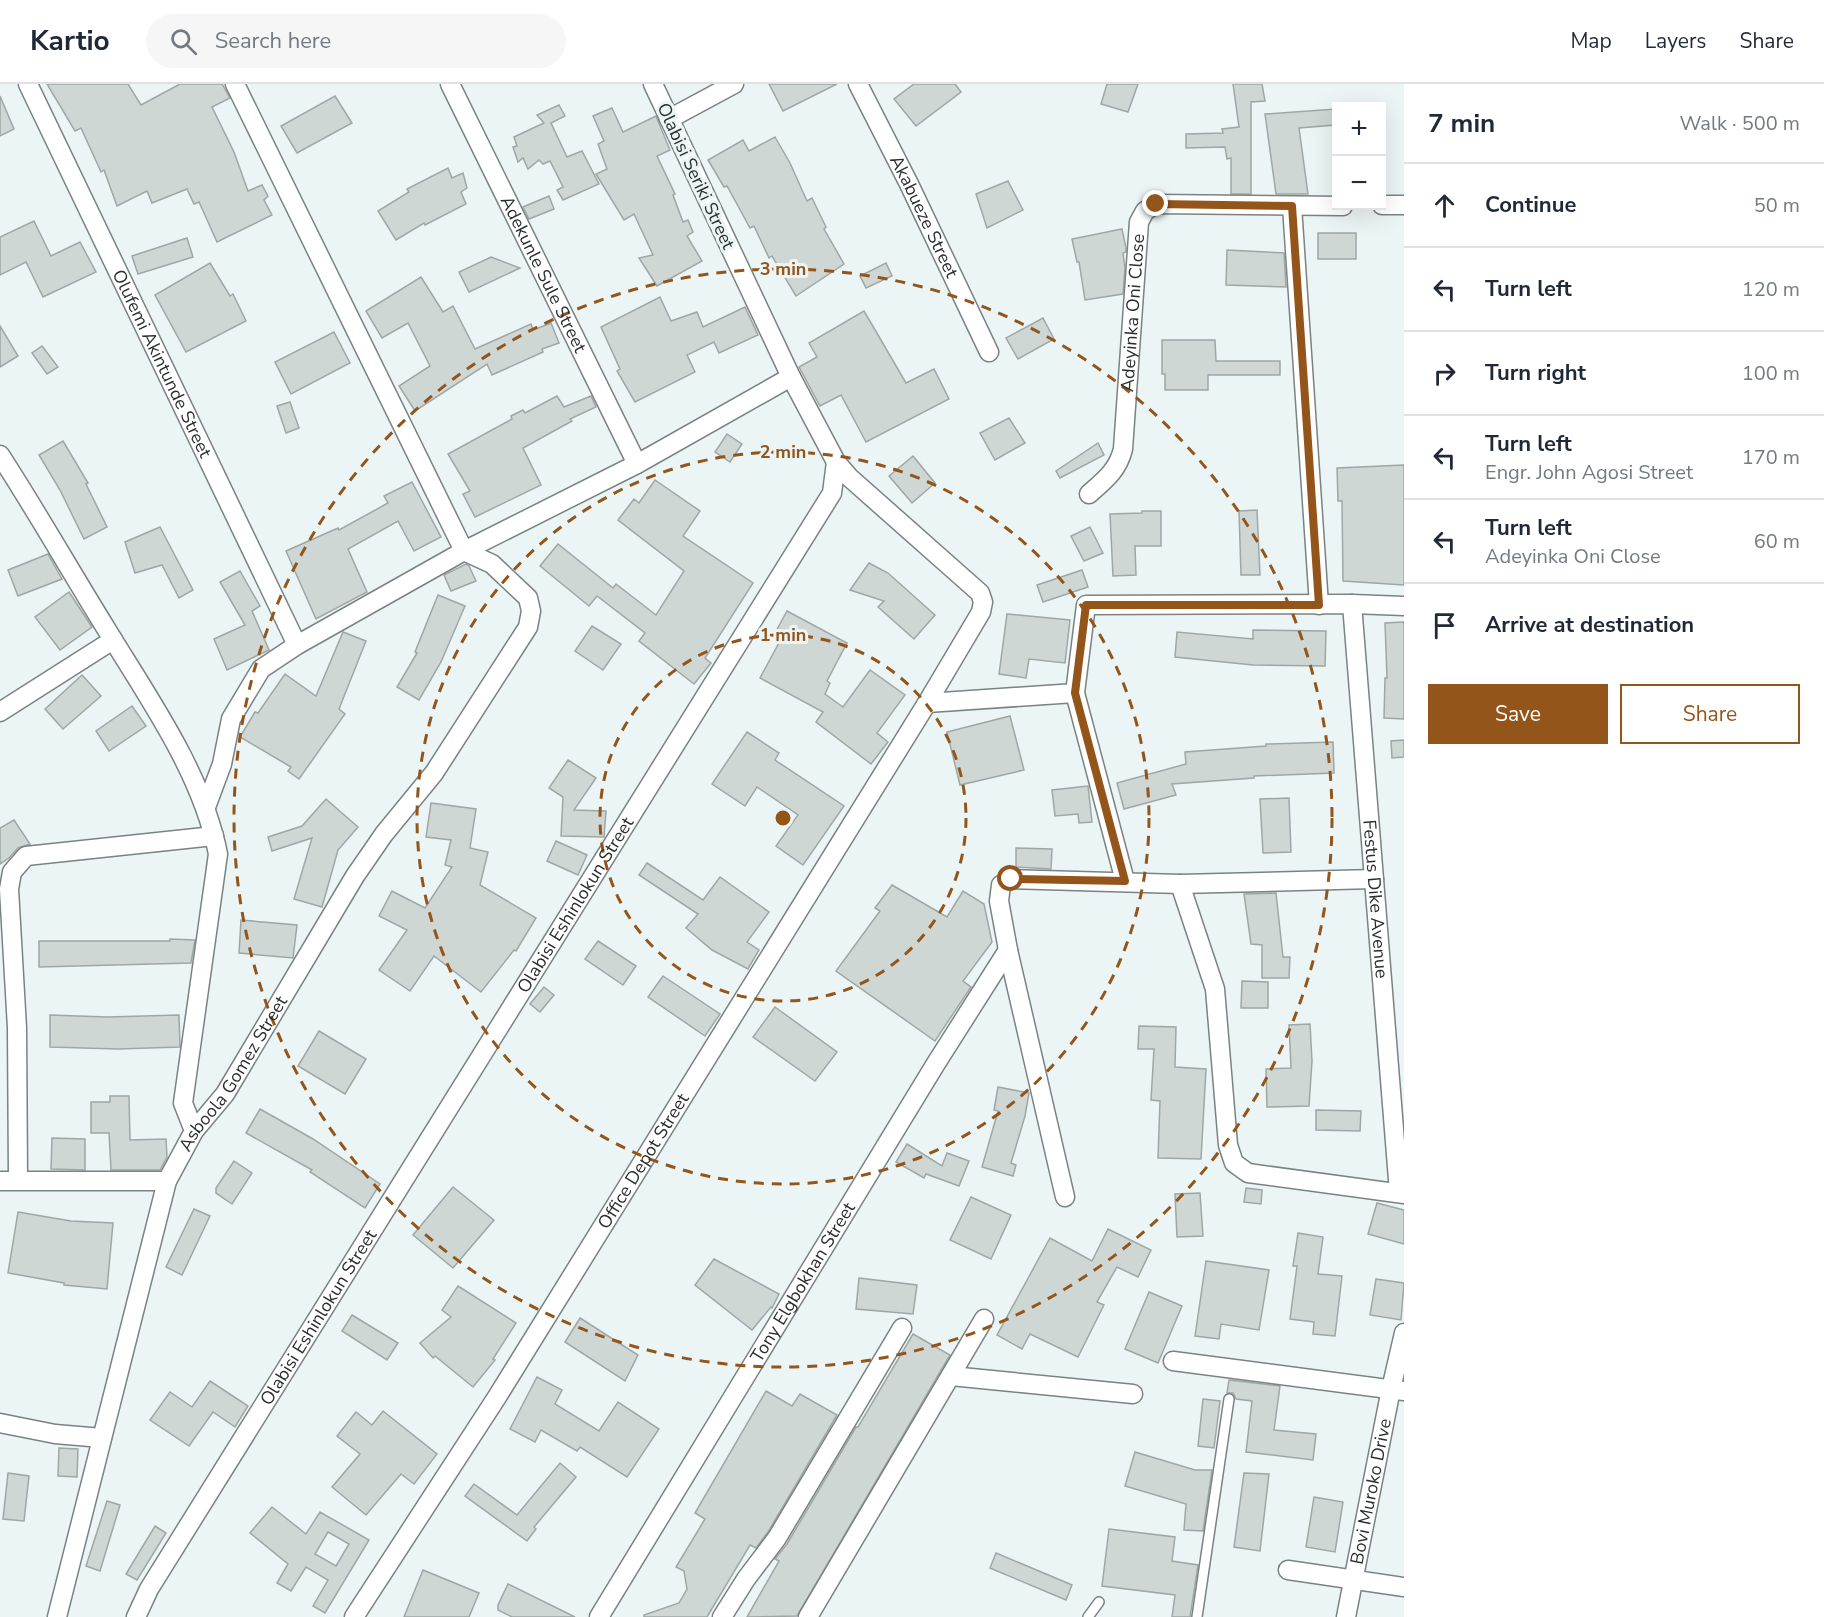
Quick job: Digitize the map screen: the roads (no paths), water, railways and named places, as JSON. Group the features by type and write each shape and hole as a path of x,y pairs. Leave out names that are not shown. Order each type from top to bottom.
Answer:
{"street":[{"name":"Olufemi Akintunde Street","path":"27,84 297,645"},
{"path":"235,84 464,551"},
{"name":"Adekunle Sule Street","path":"450,84 637,464"},
{"name":"Olabisi Seriki Street","path":"653,84 791,377 836,462"},
{"path":"669,118 734,84"},
{"name":"Akabueze Street","path":"858,84 909,183 989,352"},
{"name":"Adeyinka Oni Close","path":"1089,494 1114,472 1120,462 1123,449 1139,222 1145,211 1156,204 1332,206"},
{"path":"1386,205 1404,205"},
{"path":"1292,206 1319,605"},
{"path":"206,807 222,764 231,719 261,669 297,645 464,551 637,464 791,377"},
{"path":"0,455 167,728 206,807 218,854 183,1103 194,1131"},
{"path":"836,462 849,477 980,593 983,602 981,612 927,704"},
{"name":"Olabisi Eshinlokun Street","path":"136,1617 156,1579 832,493 836,462"},
{"name":"Asboola Gomez Street","path":"57,1617 167,1181 194,1131 225,1094 355,876 384,834 434,773 528,627 531,611 528,598 492,564 464,551"},
{"path":"1125,881 1075,693 1086,605 1352,604 1404,606"},
{"name":"Festus Dike Avenue","path":"1352,604 1401,1193"},
{"path":"0,712 113,640"},
{"path":"927,704 1075,693"},
{"name":"Office Depot Street","path":"354,1617 497,1397 927,704"},
{"path":"167,1181 9,1180 17,1028 9,889 12,872 26,856 214,836"},
{"path":"1065,1197 1008,950 999,901 1001,885 1011,879 1180,884 1257,880 1374,879"},
{"path":"1180,884 1215,989 1228,1145 1234,1162 1248,1173 1401,1193"},
{"name":"Tony Elgbokhan Street","path":"599,1617 935,1065 1008,950"},
{"path":"808,1617 984,1319"},
{"path":"722,1617 746,1579 777,1538 902,1328"},
{"name":"Bovi Muroko Drive","path":"1347,1617 1397,1390 1404,1333"},
{"path":"1173,1361 1397,1390"},
{"path":"951,1376 1133,1394"},
{"path":"0,1423 55,1434 102,1438"},
{"path":"1288,1570 1404,1587"}],"lane":[{"path":"1197,1617 1229,1399"},
{"path":"1088,1617 1099,1602"}]}
